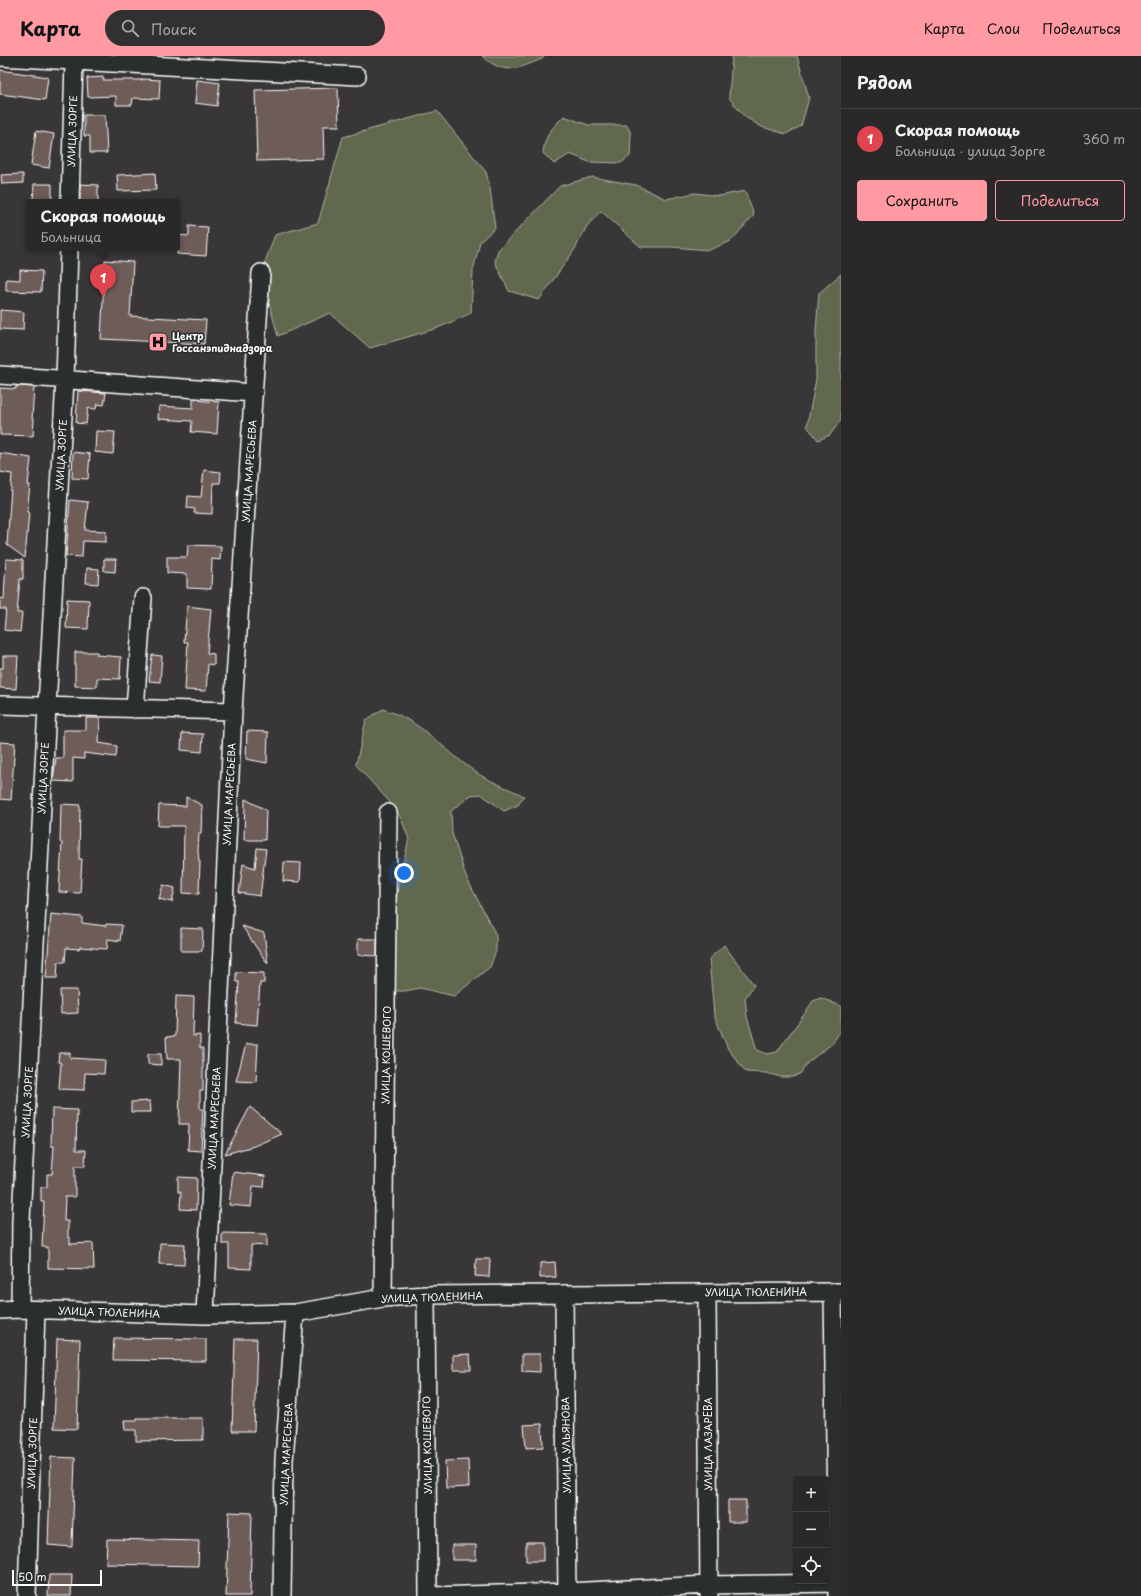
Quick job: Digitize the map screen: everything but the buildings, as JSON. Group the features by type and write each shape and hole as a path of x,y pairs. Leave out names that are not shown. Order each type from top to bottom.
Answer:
{"street":[{"path":"0,57 357,76"},
{"name":"УЛИЦА ЗОРГЕ","path":"70,199 74,61"},
{"name":"УЛИЦА ЗОРГЕ","path":"27,1596 28,1309 21,1220 65,380 69,251"},
{"name":"УЛИЦА МАРЕСЬЕВА","path":"205,1315 233,711 261,273"},
{"path":"0,375 254,393"},
{"path":"135,709 143,598"},
{"path":"0,705 233,711"},
{"name":"УЛИЦА КОШЕВОГО","path":"383,1298 388,812"},
{"path":"432,1596 838,1587 837,1292"},
{"name":"УЛИЦА ТЮЛЕНИНА","path":"0,1310 28,1309 205,1315 295,1313 383,1298 426,1295 837,1292"},
{"name":"УЛИЦА ЛАЗАРЕВА","path":"707,1293 709,1591"},
{"name":"УЛИЦА УЛЬЯНОВА","path":"564,1294 568,1594"},
{"name":"УЛИЦА КОШЕВОГО","path":"426,1295 428,1596"},
{"name":"УЛИЦА МАРЕСЬЕВА","path":"282,1596 284,1460 295,1313"}],"green space":[{"path":"482,56 545,56 542,59 525,66 511,69 498,66"},
{"path":"732,56 797,56 809,98 801,126 786,134 762,127 745,117 729,98"},
{"path":"437,111 486,172 490,188 495,228 480,242 473,271 471,313 438,328 370,348 330,313 278,336 261,273 275,235 318,223 343,137"},
{"path":"564,116 588,125 627,125 631,134 630,156 621,163 589,162 570,154 554,164 543,153 545,141 549,133"},
{"path":"592,177 636,185 666,199 695,193 719,196 745,191 754,215 731,241 709,250 672,247 641,247 601,211 587,226 575,249 539,300 509,291 495,262 498,250 560,186"},
{"path":"841,274 841,420 830,435 818,440 807,426 816,379 816,330 819,293"},
{"path":"383,709 408,720 420,728 480,775 524,796 518,805 504,811 481,794 471,795 451,811 452,833 466,877 496,935 496,951 490,967 454,996 420,988 405,991 394,991 393,919 399,881 409,839 396,809 356,765 366,720"},
{"path":"724,945 754,985 745,998 747,1017 757,1050 768,1054 777,1052 813,1001 821,998 841,1006 841,1029 833,1043 807,1063 801,1073 793,1077 781,1077 766,1073 746,1072 728,1049 714,1015 709,959"}],"place":[{"name":"Скорая помощь","path":"103,297"},
{"name":"Центр Госсанэпиднадзора","path":"158,342"}]}
